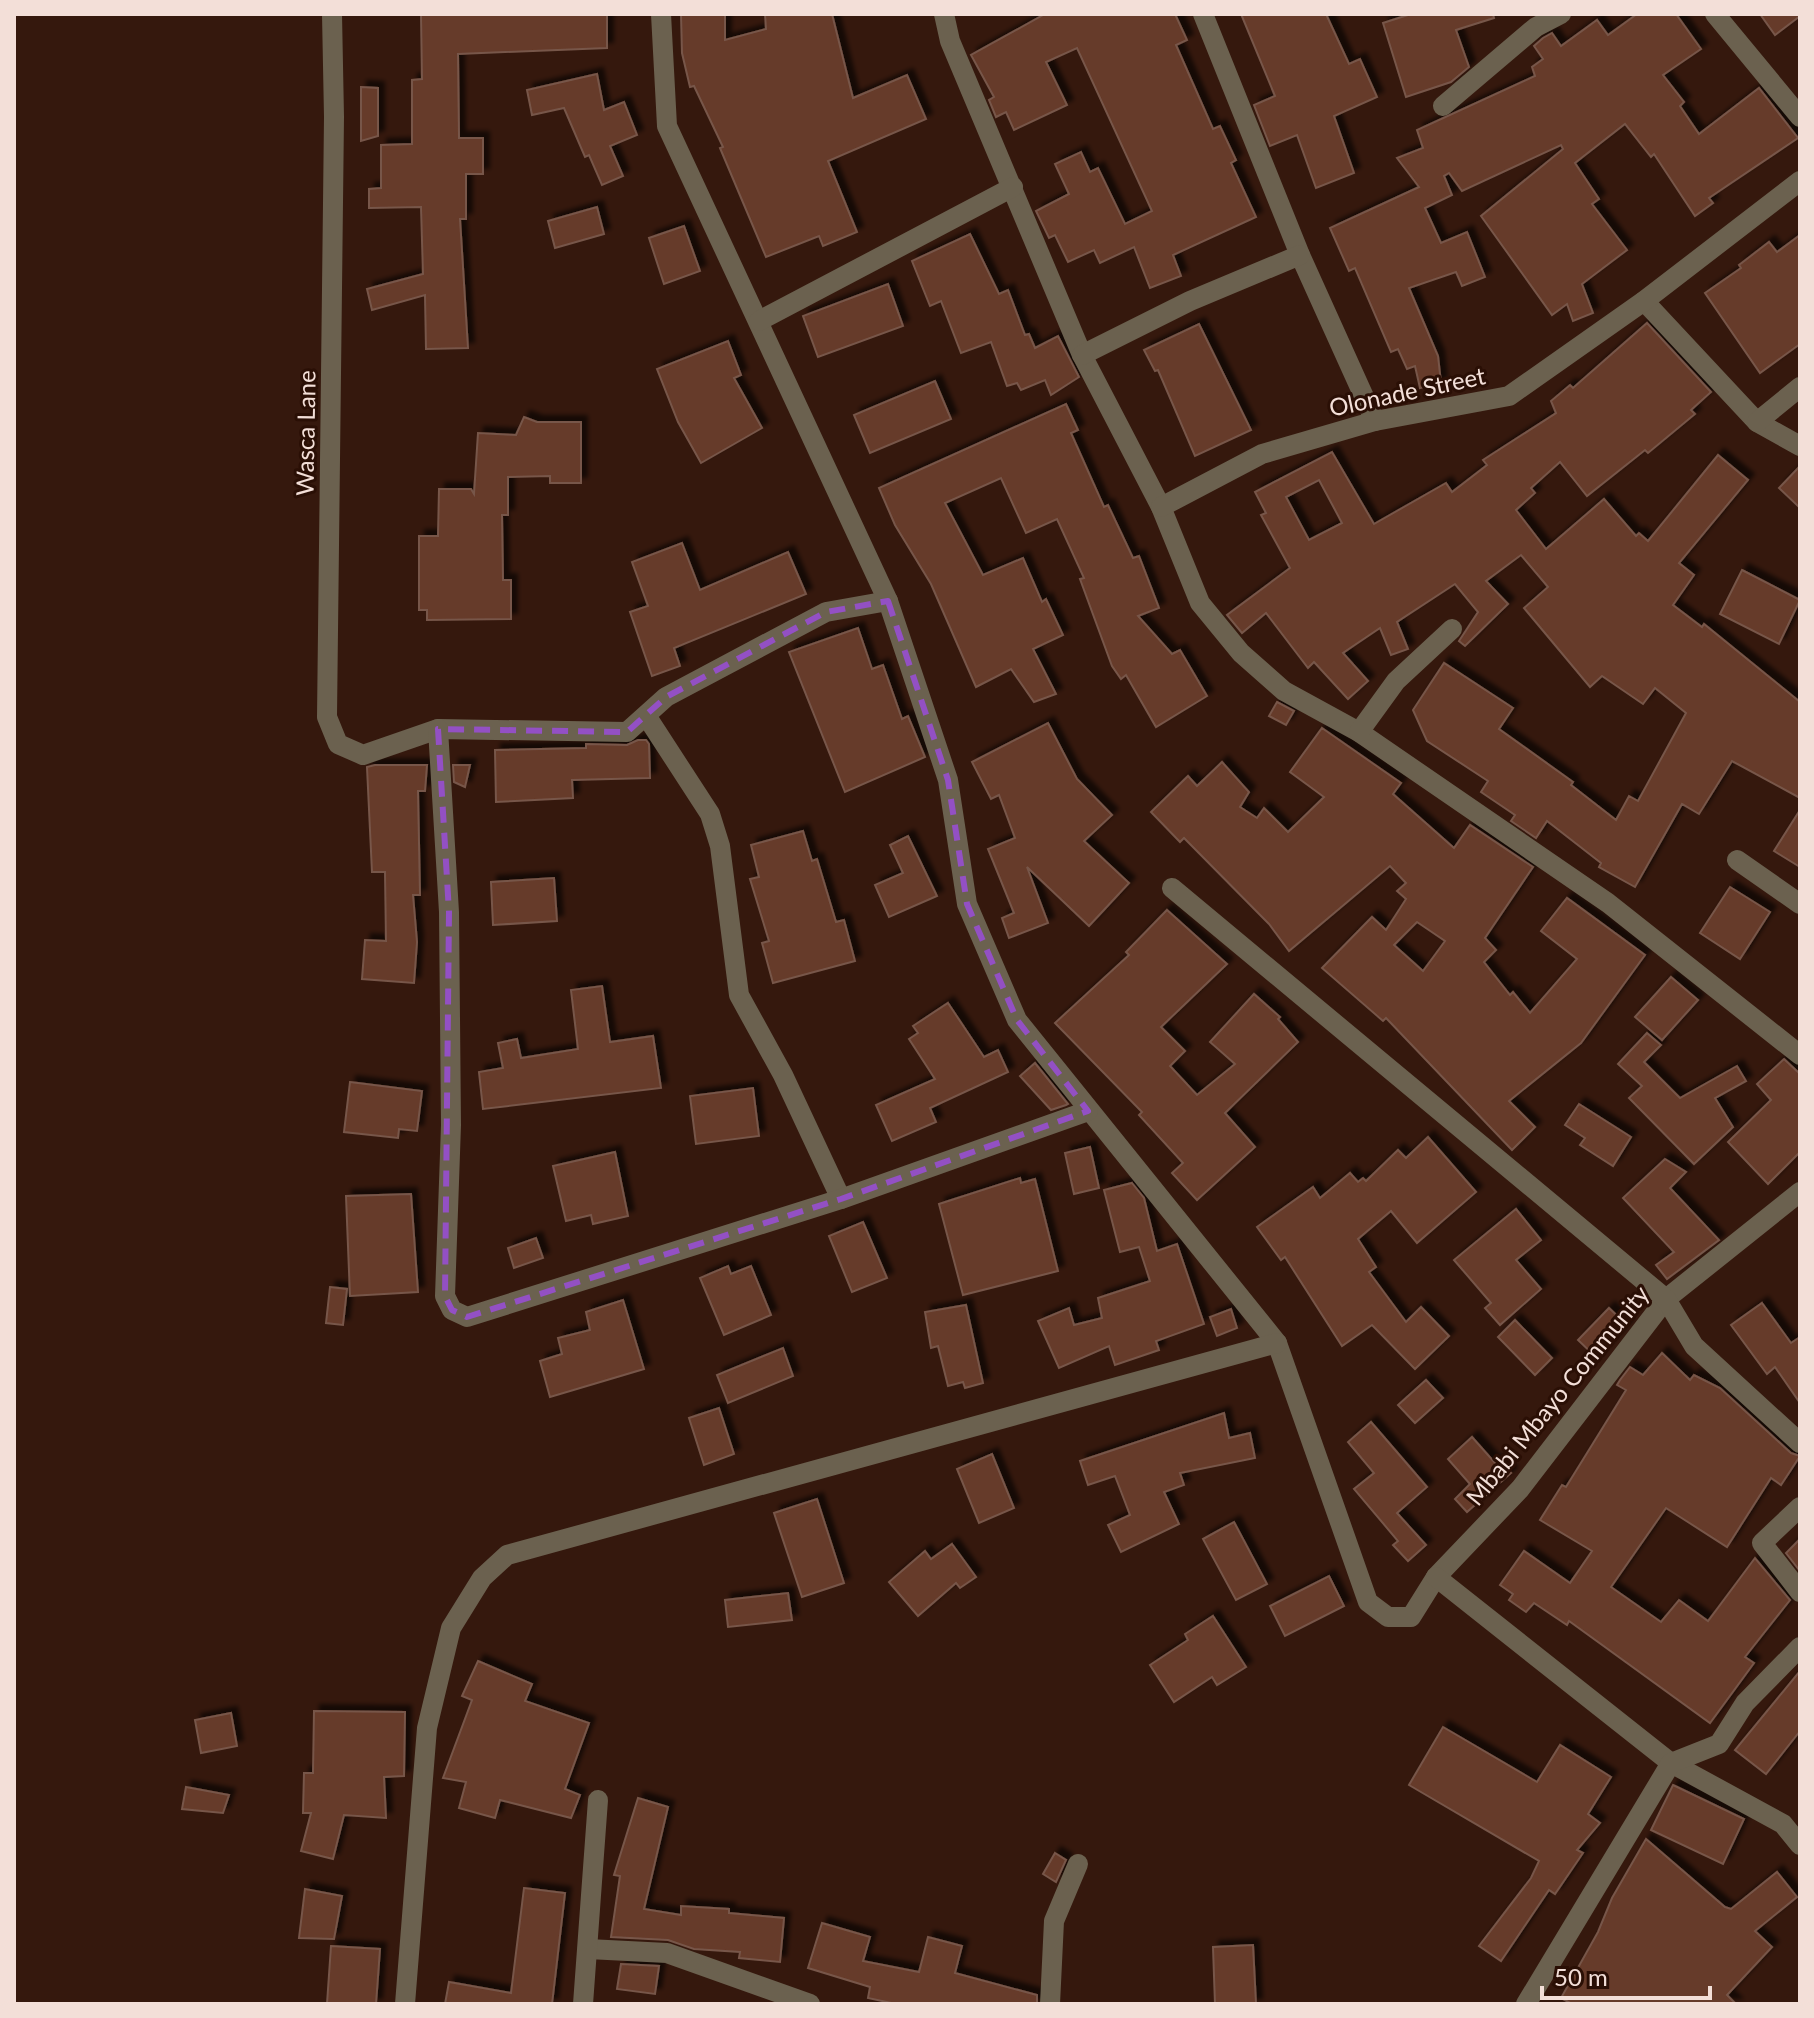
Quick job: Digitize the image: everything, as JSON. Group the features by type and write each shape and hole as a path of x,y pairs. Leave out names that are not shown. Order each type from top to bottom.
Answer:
{"street":[{"name":"Wasca Lane","path":"332,14 334,117 327,717 338,744 363,755 438,729"},
{"path":"405,2004 427,1728 451,1628 482,1578 507,1555 1277,1343 1017,1020 967,904 948,780 888,601 667,126 661,14"},
{"path":"944,14 950,41 1082,355 1161,507 1200,603 1241,653 1284,691 1359,732 1608,903 1800,1055"},
{"path":"1203,14 1300,255 1375,421"},
{"path":"1443,106 1536,27 1561,14"},
{"path":"1715,14 1800,117"},
{"name":"Olonade Street","path":"1161,507 1262,454 1375,421 1509,396 1644,301 1800,181"},
{"path":"759,321 1013,187"},
{"path":"1082,355 1190,301 1300,255"},
{"path":"1644,301 1757,422 1800,446"},
{"path":"1757,422 1800,387"},
{"path":"888,601 826,612 666,697 627,732 438,729 449,912 451,1125 445,1296 452,1310 467,1317 841,1199 1088,1111"},
{"path":"1359,732 1396,681 1452,629"},
{"path":"647,717 710,814 720,846 739,995 783,1075 841,1199"},
{"path":"1737,860 1800,904"},
{"path":"1172,888 1666,1299 1694,1346 1800,1443"},
{"name":"Mbabi Mbayo Community","path":"1277,1343 1368,1602 1388,1617 1411,1617 1436,1577 1520,1489 1666,1299 1800,1192"},
{"path":"1800,1507 1762,1543 1773,1562 1796,1583 1800,1592"},
{"path":"1436,1577 1671,1763 1783,1824 1800,1845"},
{"path":"1526,2004 1671,1763 1719,1744 1745,1703 1800,1647"},
{"path":"583,2004 598,1800"},
{"path":"1050,2004 1054,1921 1078,1864"},
{"path":"588,1949 667,1953 810,2004"}],"highlighted area":[{"path":"888,601 948,780 967,904 1017,1020 1088,1111 841,1199 467,1317 452,1310 445,1296 449,912 438,729 627,732 666,697 826,612"}],"building":[{"path":"421,14 607,14 607,48 458,54 459,138 483,138 483,174 466,174 466,219 460,219 468,348 426,349 425,295 372,310 367,289 423,274 421,207 369,208 369,189 381,188 381,145 412,144 412,80 422,79"},
{"path":"681,14 725,14 725,40 766,29 765,14 832,14 853,98 907,75 926,119 828,161 857,232 823,246 819,236 766,257 720,148 723,147 694,86 690,87 682,53"},
{"path":"1045,14 1175,14 1187,40 1176,45 1213,129 1220,126 1236,160 1231,163 1256,217 1173,255 1181,276 1150,288 1134,247 1100,263 1094,250 1068,262 1055,235 1049,238 1036,211 1069,194 1055,164 1081,152 1090,172 1098,168 1125,224 1152,211 1077,48 1046,62 1067,105 1014,130 1006,112 996,117 989,100 994,97 971,55"},
{"path":"1241,14 1326,14 1349,64 1360,59 1377,97 1334,116 1354,173 1316,188 1297,135 1270,146 1254,105 1275,96"},
{"path":"1411,14 1493,14 1494,18 1456,30 1469,67 1451,82 1406,97 1383,23"},
{"path":"1637,14 1676,14 1701,49 1663,75 1684,102 1680,106 1699,134 1759,88 1798,138 1709,198 1713,203 1695,216 1654,154 1651,157 1625,124 1575,163 1599,199 1592,204 1627,250 1582,284 1593,313 1573,321 1567,304 1552,315 1481,216 1563,149 1561,145 1462,191 1449,173 1444,176 1452,195 1425,208 1441,243 1467,232 1485,277 1462,286 1456,272 1409,288 1438,356 1441,383 1420,388 1415,366 1407,369 1398,349 1391,352 1355,268 1349,271 1330,228 1419,187 1397,158 1423,148 1417,130 1535,76 1532,67 1543,59 1534,46 1543,38 1552,33 1561,46 1597,20 1608,35"},
{"path":"1760,14 1800,14 1800,16 1775,35"},
{"path":"597,74 604,110 624,102 637,135 610,146 623,176 602,185 589,155 585,157 564,108 532,115 527,90"},
{"path":"361,87 378,88 378,136 361,141"},
{"path":"597,207 604,234 555,248 548,221"},
{"path":"684,226 700,271 664,284 649,238"},
{"path":"970,234 999,294 1008,290 1025,335 1029,334 1035,348 1058,336 1079,377 1051,395 1045,380 1021,390 1017,383 1007,386 991,342 961,353 941,301 930,306 912,261"},
{"path":"1800,235 1800,344 1760,373 1705,293 1741,268 1739,265 1769,242 1777,252"},
{"path":"888,284 903,326 818,357 803,316"},
{"path":"1647,323 1711,392 1691,410 1695,414 1648,453 1645,450 1587,496 1560,462 1531,488 1535,493 1516,510 1546,549 1604,499 1636,536 1639,533 1648,541 1718,455 1748,480 1679,563 1694,575 1673,605 1702,627 1704,624 1800,702 1800,798 1732,761 1699,814 1682,804 1635,887 1599,867 1601,863 1547,821 1536,838 1511,821 1515,815 1481,792 1488,781 1427,741 1413,710 1444,663 1513,708 1499,729 1573,782 1571,785 1616,820 1629,796 1638,801 1686,713 1655,688 1643,704 1602,676 1590,687 1524,608 1548,587 1521,555 1486,581 1508,604 1465,646 1459,641 1478,612 1455,584 1397,622 1408,649 1391,655 1380,628 1343,653 1368,681 1348,699 1314,662 1308,668 1266,613 1242,633 1227,615 1290,568 1261,515 1266,513 1255,492 1332,452 1374,524 1446,483 1452,492 1487,465 1483,460 1556,413 1551,401 1570,385 1573,388","holes":["1319,480 1342,523 1309,540 1286,497"]},
{"path":"1199,324 1251,430 1195,456 1158,370 1155,371 1144,350"},
{"path":"728,341 741,375 734,378 762,428 701,463 678,422 657,369"},
{"path":"935,381 951,419 870,453 854,415"},
{"path":"1066,404 1078,430 1071,433 1104,507 1108,505 1133,558 1139,556 1159,608 1138,616 1172,654 1180,650 1207,696 1156,727 1126,675 1121,679 1112,666 1080,579 1084,578 1057,519 1026,533 1001,478 945,503 983,575 1023,558 1042,602 1046,599 1063,635 1033,649 1056,694 1034,702 1011,669 976,687 931,584 895,525 879,488"},
{"path":"524,417 537,422 581,422 581,483 550,483 550,476 508,477 508,515 502,515 503,580 511,580 511,619 427,620 427,610 419,610 419,536 438,536 439,489 471,489 474,494 478,433 516,435"},
{"path":"1800,466 1800,508 1779,488"},
{"path":"682,543 700,590 788,552 806,594 674,648 680,666 652,676 630,612 648,606 632,562"},
{"path":"1742,570 1800,600 1779,644 1720,614"},
{"path":"858,628 872,669 883,665 902,719 908,716 925,757 845,792 789,652"},
{"path":"1277,702 1294,711 1286,725 1269,716"},
{"path":"1048,723 1077,779 1112,815 1084,841 1129,883 1089,926 1027,867 1048,923 1009,938 1002,918 1014,913 988,849 1015,838 999,795 991,799 972,762"},
{"path":"1322,728 1401,783 1393,794 1454,848 1470,825 1533,867 1485,938 1496,950 1484,962 1510,995 1513,992 1530,1013 1577,959 1541,931 1567,898 1645,955 1581,1043 1509,1101 1535,1127 1512,1150 1386,1018 1383,1021 1322,968 1372,917 1386,930 1406,899 1397,891 1406,883 1390,866 1289,951 1269,924 1184,838 1180,842 1151,812 1188,776 1197,786 1222,762 1249,792 1240,807 1257,818 1264,808 1288,832 1324,797 1290,772","holes":["1417,922 1445,941 1423,971 1394,945"]},
{"path":"646,740 649,744 650,778 572,780 573,798 496,802 495,750 586,748 586,744 627,745"},
{"path":"427,765 425,791 418,791 420,895 413,895 417,942 414,983 362,979 365,940 386,941 385,872 372,872 367,767"},
{"path":"453,765 470,765 465,787 454,782"},
{"path":"1800,810 1800,867 1774,851"},
{"path":"803,831 812,861 817,859 836,922 844,920 855,961 773,983 762,943 769,941 750,879 759,877 751,845"},
{"path":"908,836 937,896 889,917 875,885 903,873 890,845"},
{"path":"554,878 557,921 493,925 491,882"},
{"path":"1730,887 1770,912 1740,959 1700,933"},
{"path":"1167,910 1227,964 1161,1027 1185,1051 1170,1066 1197,1095 1235,1064 1210,1042 1254,994 1280,1017 1278,1019 1298,1042 1225,1113 1255,1147 1197,1200 1172,1173 1183,1163 1139,1115 1142,1112 1055,1023 1129,955 1126,952"},
{"path":"1671,977 1698,1000 1662,1040 1635,1017"},
{"path":"602,986 610,1042 653,1036 661,1088 483,1109 479,1072 503,1068 498,1043 517,1039 521,1058 578,1049 571,990"},
{"path":"948,1003 984,1057 998,1050 1008,1072 930,1108 936,1122 892,1141 876,1105 935,1079 909,1039 918,1033 913,1026"},
{"path":"1647,1033 1661,1045 1644,1062 1680,1098 1737,1066 1746,1081 1715,1098 1733,1127 1694,1164 1629,1098 1642,1086 1618,1064"},
{"path":"1784,1059 1800,1074 1800,1152 1768,1184 1728,1142 1771,1100 1757,1084"},
{"path":"1035,1063 1068,1104 1051,1110 1020,1076"},
{"path":"350,1082 422,1091 417,1131 399,1129 398,1138 344,1132"},
{"path":"753,1088 759,1136 696,1144 690,1096"},
{"path":"1579,1104 1631,1137 1613,1166 1580,1145 1585,1138 1565,1125"},
{"path":"1428,1137 1476,1192 1417,1243 1391,1211 1358,1239 1376,1267 1369,1272 1406,1322 1421,1307 1449,1336 1415,1369 1372,1325 1342,1346 1285,1257 1281,1260 1257,1227 1313,1187 1320,1198 1350,1173 1358,1182 1363,1178 1366,1181 1398,1150 1406,1158"},
{"path":"1090,1147 1099,1188 1074,1194 1065,1153"},
{"path":"615,1152 628,1216 593,1224 591,1215 566,1221 553,1166"},
{"path":"1665,1159 1686,1172 1670,1188 1719,1240 1667,1279 1656,1265 1674,1252 1623,1198"},
{"path":"1020,1178 1021,1183 1035,1179 1058,1271 963,1295 939,1204"},
{"path":"1132,1183 1144,1198 1157,1251 1177,1244 1204,1324 1156,1341 1159,1350 1115,1365 1109,1346 1059,1368 1038,1321 1069,1308 1074,1325 1102,1318 1098,1298 1150,1281 1139,1247 1120,1252 1104,1190"},
{"path":"411,1194 418,1292 350,1296 346,1196"},
{"path":"1516,1209 1541,1240 1516,1260 1541,1289 1500,1325 1485,1308 1491,1303 1454,1260"},
{"path":"863,1222 887,1278 852,1292 829,1236"},
{"path":"536,1238 543,1258 514,1268 508,1248"},
{"path":"728,1266 731,1274 751,1266 771,1315 724,1335 700,1278"},
{"path":"330,1287 347,1289 343,1325 326,1323"},
{"path":"623,1300 644,1369 550,1397 540,1361 562,1354 558,1338 590,1330 586,1312"},
{"path":"1762,1303 1791,1343 1800,1337 1800,1403 1775,1367 1767,1374 1731,1325"},
{"path":"966,1305 983,1383 965,1388 963,1382 948,1386 938,1346 931,1348 925,1312"},
{"path":"1609,1308 1627,1325 1597,1358 1578,1340"},
{"path":"1231,1309 1237,1328 1217,1336 1210,1317"},
{"path":"1515,1320 1552,1358 1535,1375 1498,1337"},
{"path":"783,1348 793,1376 728,1403 717,1375"},
{"path":"1662,1353 1690,1380 1694,1375 1720,1388 1791,1453 1800,1456 1781,1485 1771,1478 1727,1547 1666,1508 1611,1587 1661,1622 1679,1600 1708,1621 1755,1558 1790,1600 1745,1657 1754,1663 1710,1723 1569,1621 1567,1625 1534,1603 1526,1612 1509,1600 1513,1594 1500,1585 1524,1551 1570,1583 1592,1551 1540,1520 1562,1485 1566,1487 1626,1390 1617,1385 1620,1380 1630,1367 1643,1375"},
{"path":"1426,1380 1443,1398 1415,1423 1398,1405"},
{"path":"719,1408 734,1454 704,1465 689,1418"},
{"path":"1224,1413 1229,1438 1250,1433 1255,1458 1180,1473 1184,1485 1164,1492 1179,1524 1121,1552 1108,1525 1130,1515 1115,1476 1088,1485 1080,1461"},
{"path":"1371,1422 1427,1487 1397,1513 1426,1545 1408,1561 1393,1545 1398,1541 1354,1489 1374,1473 1348,1442"},
{"path":"1472,1437 1495,1463 1499,1460 1511,1473 1467,1512 1455,1499 1470,1484 1448,1459"},
{"path":"992,1454 1014,1508 979,1523 957,1469"},
{"path":"817,1499 844,1583 802,1597 774,1513"},
{"path":"1234,1522 1267,1584 1236,1600 1203,1539"},
{"path":"1800,1539 1800,1571 1786,1553"},
{"path":"952,1544 976,1577 960,1588 956,1583 918,1616 889,1582 925,1551 931,1559"},
{"path":"1329,1576 1344,1606 1285,1636 1270,1606"},
{"path":"788,1593 792,1620 728,1627 725,1600"},
{"path":"1213,1616 1246,1667 1217,1685 1212,1677 1174,1702 1150,1665 1188,1640 1185,1634"},
{"path":"478,1661 532,1684 525,1701 589,1723 565,1789 580,1795 571,1818 500,1800 495,1818 459,1808 466,1782 443,1778 472,1700 462,1696"},
{"path":"1800,1671 1800,1731 1766,1774 1735,1750"},
{"path":"314,1711 405,1712 404,1776 384,1777 386,1818 344,1815 333,1859 301,1851 311,1813 303,1813 304,1773 313,1773"},
{"path":"231,1713 237,1746 201,1753 195,1720"},
{"path":"1443,1727 1537,1782 1560,1745 1611,1777 1588,1814 1600,1823 1577,1850 1583,1853 1555,1894 1549,1890 1501,1961 1479,1946 1531,1878 1539,1861 1409,1785"},
{"path":"1673,1785 1744,1819 1723,1864 1651,1830"},
{"path":"186,1787 229,1795 223,1813 182,1809"},
{"path":"638,1798 668,1807 644,1909 681,1915 681,1906 729,1909 729,1913 784,1918 780,1962 739,1958 740,1952 694,1949 668,1940 611,1937 620,1876 614,1875"},
{"path":"1646,1839 1725,1907 1731,1909 1777,1872 1797,1897 1755,1931 1772,1947 1727,1995 1736,2004 1572,2004 1561,1998"},
{"path":"1055,1853 1066,1860 1056,1882 1043,1874"},
{"path":"524,1888 565,1893 552,2004 445,2004 449,1982 511,1993"},
{"path":"305,1889 342,1896 334,1939 299,1938"},
{"path":"822,1923 870,1937 863,1961 919,1972 928,1937 962,1946 955,1973 1037,1995 1037,2004 896,2004 868,1998 870,1987 808,1968"},
{"path":"1253,1945 1256,2004 1215,2004 1213,1947"},
{"path":"331,1946 380,1949 376,2004 327,2004"},
{"path":"621,1964 659,1966 655,1994 617,1989"}]}
